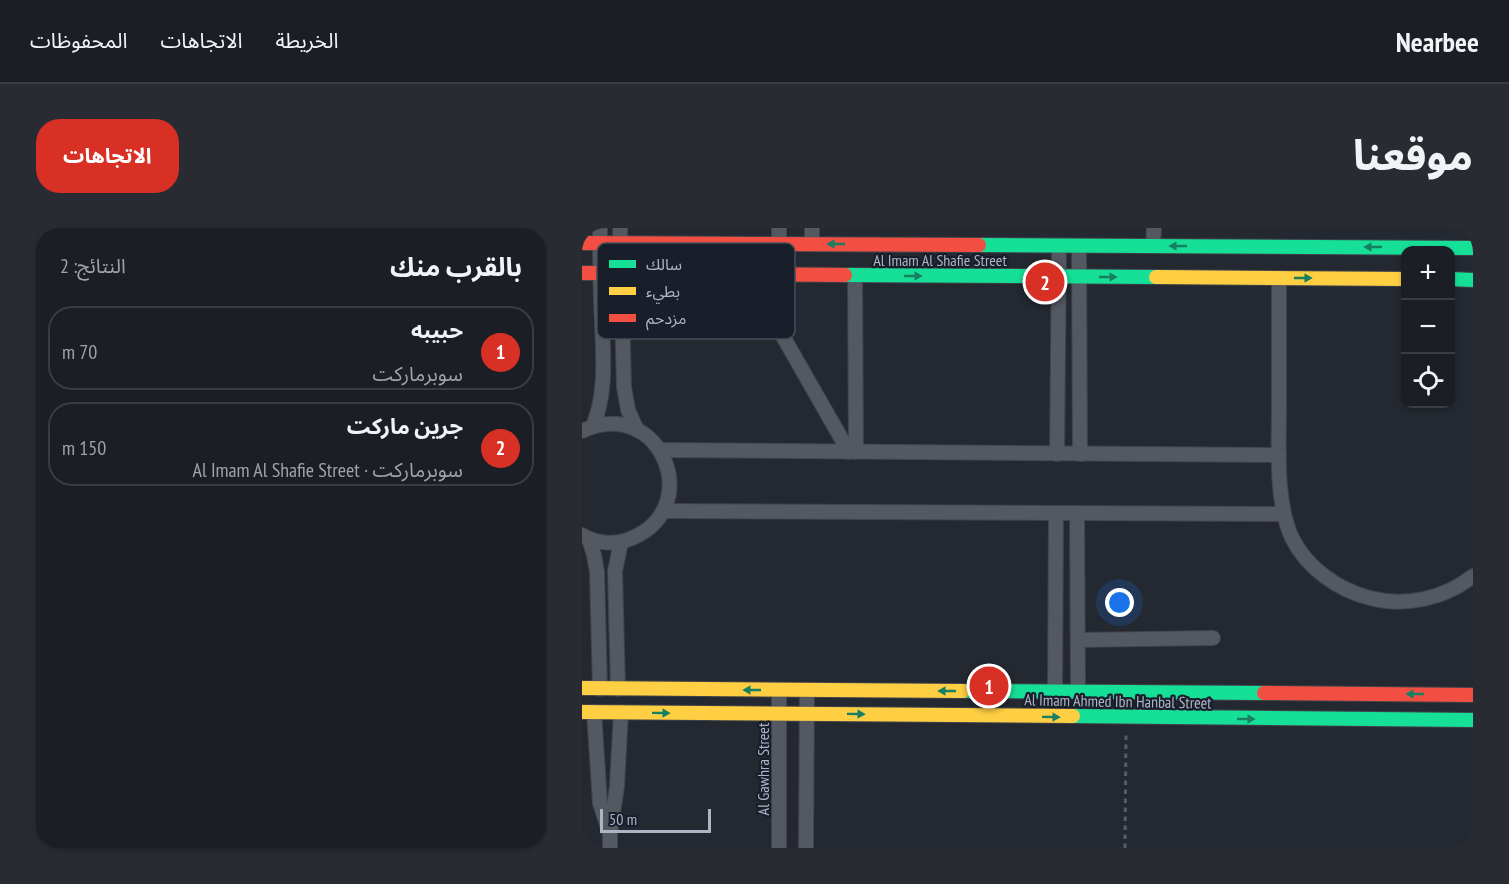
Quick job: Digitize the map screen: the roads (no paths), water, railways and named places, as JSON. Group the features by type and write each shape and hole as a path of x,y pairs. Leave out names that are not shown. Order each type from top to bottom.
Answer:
{"street":[{"path":"600,228 600,243"},
{"path":"812,228 812,244"},
{"path":"1153,246 1154,228"},
{"name":"Al Imam Al Shafie Street","path":"582,243 600,243"},
{"name":"Al Imam Al Shafie Street","path":"795,244 1473,248"},
{"path":"1057,454 1059,246"},
{"path":"1079,246 1080,454"},
{"name":"Al Imam Al Shafie Street","path":"795,275 1401,279"},
{"path":"853,452 855,276"},
{"path":"1279,278 1279,456 1283,514 1293,540 1310,562 1330,581 1355,594 1382,601 1410,602 1437,596 1463,584 1473,576"},
{"path":"1455,279 1473,280"},
{"path":"588,428 600,406 603,385 602,339"},
{"path":"623,339 624,387 628,410 637,430"},
{"path":"786,339 853,452"},
{"path":"585,537 604,542 621,542 637,536 652,525 663,511 670,487 666,462 660,450 650,439 637,430 616,424 588,428"},
{"path":"660,450 1279,456"},
{"path":"663,511 1283,514"},
{"path":"1055,692 1056,513"},
{"path":"1077,513 1078,692"},
{"path":"585,537 594,555 597,572 600,688"},
{"path":"618,688 615,571 621,542"},
{"path":"1078,640 1213,638"},
{"name":"Al Imam Ahmed Ibn Hanbal Street","path":"582,688 1473,695"},
{"name":"Al Gawhra Street","path":"779,690 779,848"},
{"path":"806,848 807,690"},
{"path":"1159,718 1160,693"},
{"path":"588,712 600,803 610,841"},
{"name":"Al Imam Ahmed Ibn Hanbal Street","path":"588,712 1473,720"},
{"path":"610,841 617,786 621,712"}],"place":[{"name":"جرين ماركت","path":"1045,282"},
{"name":"حبيبه","path":"989,686"}]}
